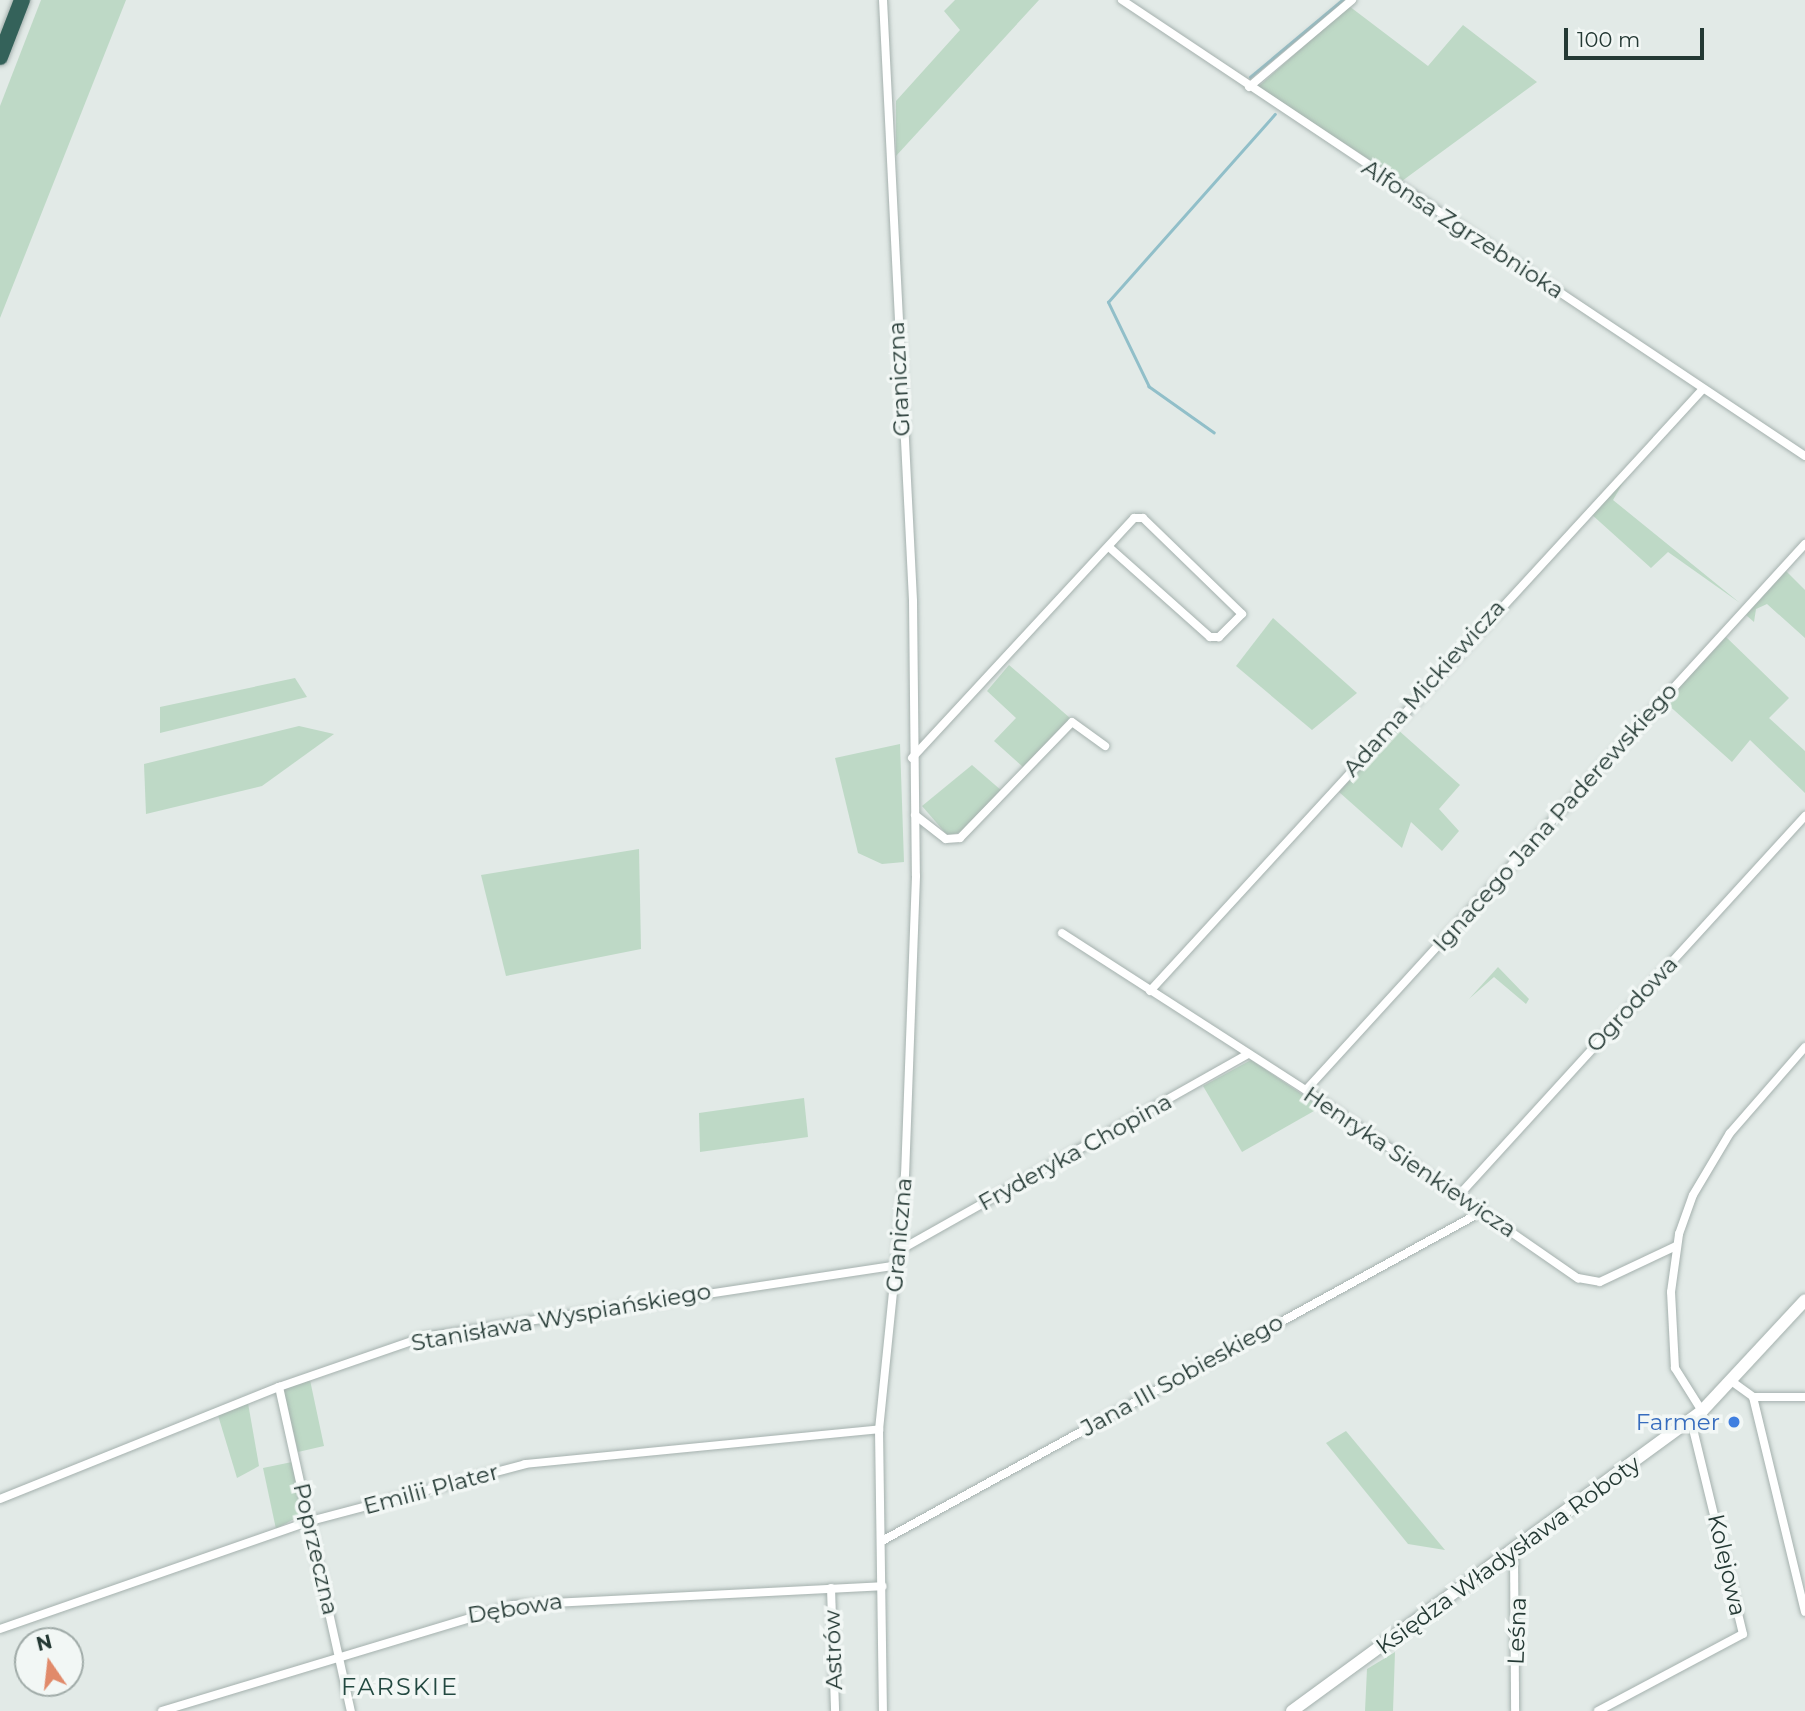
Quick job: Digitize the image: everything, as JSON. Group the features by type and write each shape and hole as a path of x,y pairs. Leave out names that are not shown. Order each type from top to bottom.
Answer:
{"highway":[{"path":"0,57 22,0"}],"main road":[{"name":"Księdza Władysława Roboty","path":"1292,1711 1691,1420 1734,1383 1805,1300"}],"street":[{"name":"Graniczna","path":"883,0 913,601 912,758 915,815 914,984 900,1250 879,1429 883,1711"},
{"name":"Alfonsa Zgrzebnioka","path":"1122,0 1805,456"},
{"path":"1249,86 1352,0"},
{"name":"Adama Mickiewicza","path":"1150,991 1703,388"},
{"path":"912,758 1135,518 1143,518 1243,611 1219,637 1210,637 1109,547"},
{"name":"Ignacego Jana Paderewskiego","path":"1306,1090 1805,544"},
{"path":"915,815 946,839 960,838 1072,722 1105,746"},
{"name":"Ogrodowa","path":"1460,1194 1805,816"},
{"name":"Henryka Sienkiewicza","path":"1062,933 1306,1090 1591,1282 1676,1246"},
{"path":"1702,1411 1675,1368 1676,1246 1693,1195 1730,1133 1805,1047"},
{"name":"Fryderyka Chopina","path":"900,1250 1248,1054"},
{"name":"Jana III Sobieskiego","path":"882,1541 1483,1211"},
{"name":"Stanisława Wyspiańskiego","path":"0,1499 279,1387 423,1337 897,1265"},
{"path":"1734,1383 1753,1397 1805,1397"},
{"name":"Poprzeczna","path":"279,1387 351,1711"},
{"path":"1753,1397 1805,1612"},
{"name":"Kolejowa","path":"1598,1711 1743,1634 1691,1420"},
{"name":"Emilii Plater","path":"0,1629 310,1521 537,1462 879,1429"},
{"name":"Leśna","path":"1514,1551 1515,1711"},
{"name":"Dębowa","path":"162,1711 339,1654 512,1605 883,1586"},
{"name":"Astrów","path":"831,1588 835,1711"}],"green space":[{"path":"41,0 126,0 0,318 0,106"},
{"path":"955,0 1039,0 896,156 896,101 960,30 944,11"},
{"path":"1349,6 1428,66 1463,25 1537,82 1402,181 1258,87"},
{"path":"1631,469 1613,500 1740,603 1668,552 1651,568 1590,513"},
{"path":"1786,571 1805,590 1805,638 1767,604 1756,609 1754,622 1746,615"},
{"path":"1273,618 1357,693 1312,730 1236,666"},
{"path":"1726,637 1789,698 1769,718 1805,751 1805,793 1750,740 1732,762 1665,702"},
{"path":"1009,665 1070,718 1023,767 994,741 1016,718 987,691"},
{"path":"295,678 307,697 160,733 160,707"},
{"path":"299,726 334,734 262,786 146,814 144,764"},
{"path":"1397,729 1460,785 1439,809 1459,831 1442,851 1411,822 1402,848 1339,792"},
{"path":"900,744 904,862 882,864 858,853 835,758"},
{"path":"972,765 1002,791 966,830 948,836 922,806"},
{"path":"639,849 641,949 506,976 481,875"},
{"path":"1498,967 1529,999 1526,1004 1494,977 1469,999"},
{"path":"1251,1060 1321,1107 1242,1152 1203,1086"},
{"path":"804,1098 808,1137 700,1152 699,1113"},
{"path":"310,1380 324,1446 298,1452 283,1388"},
{"path":"248,1403 259,1466 237,1478 217,1412"},
{"path":"1346,1431 1445,1550 1408,1544 1326,1443"},
{"path":"292,1462 303,1514 276,1529 263,1468"},
{"path":"1395,1652 1393,1711 1365,1711 1367,1669"}],"waterway":[{"path":"1250,77 1342,0"},
{"path":"1214,433 1149,387 1108,302 1275,114"}],"place":[{"name":"Farmer","path":"1734,1422"}],"district":[{"name":"FARSKIE","path":"400,1687"}]}
